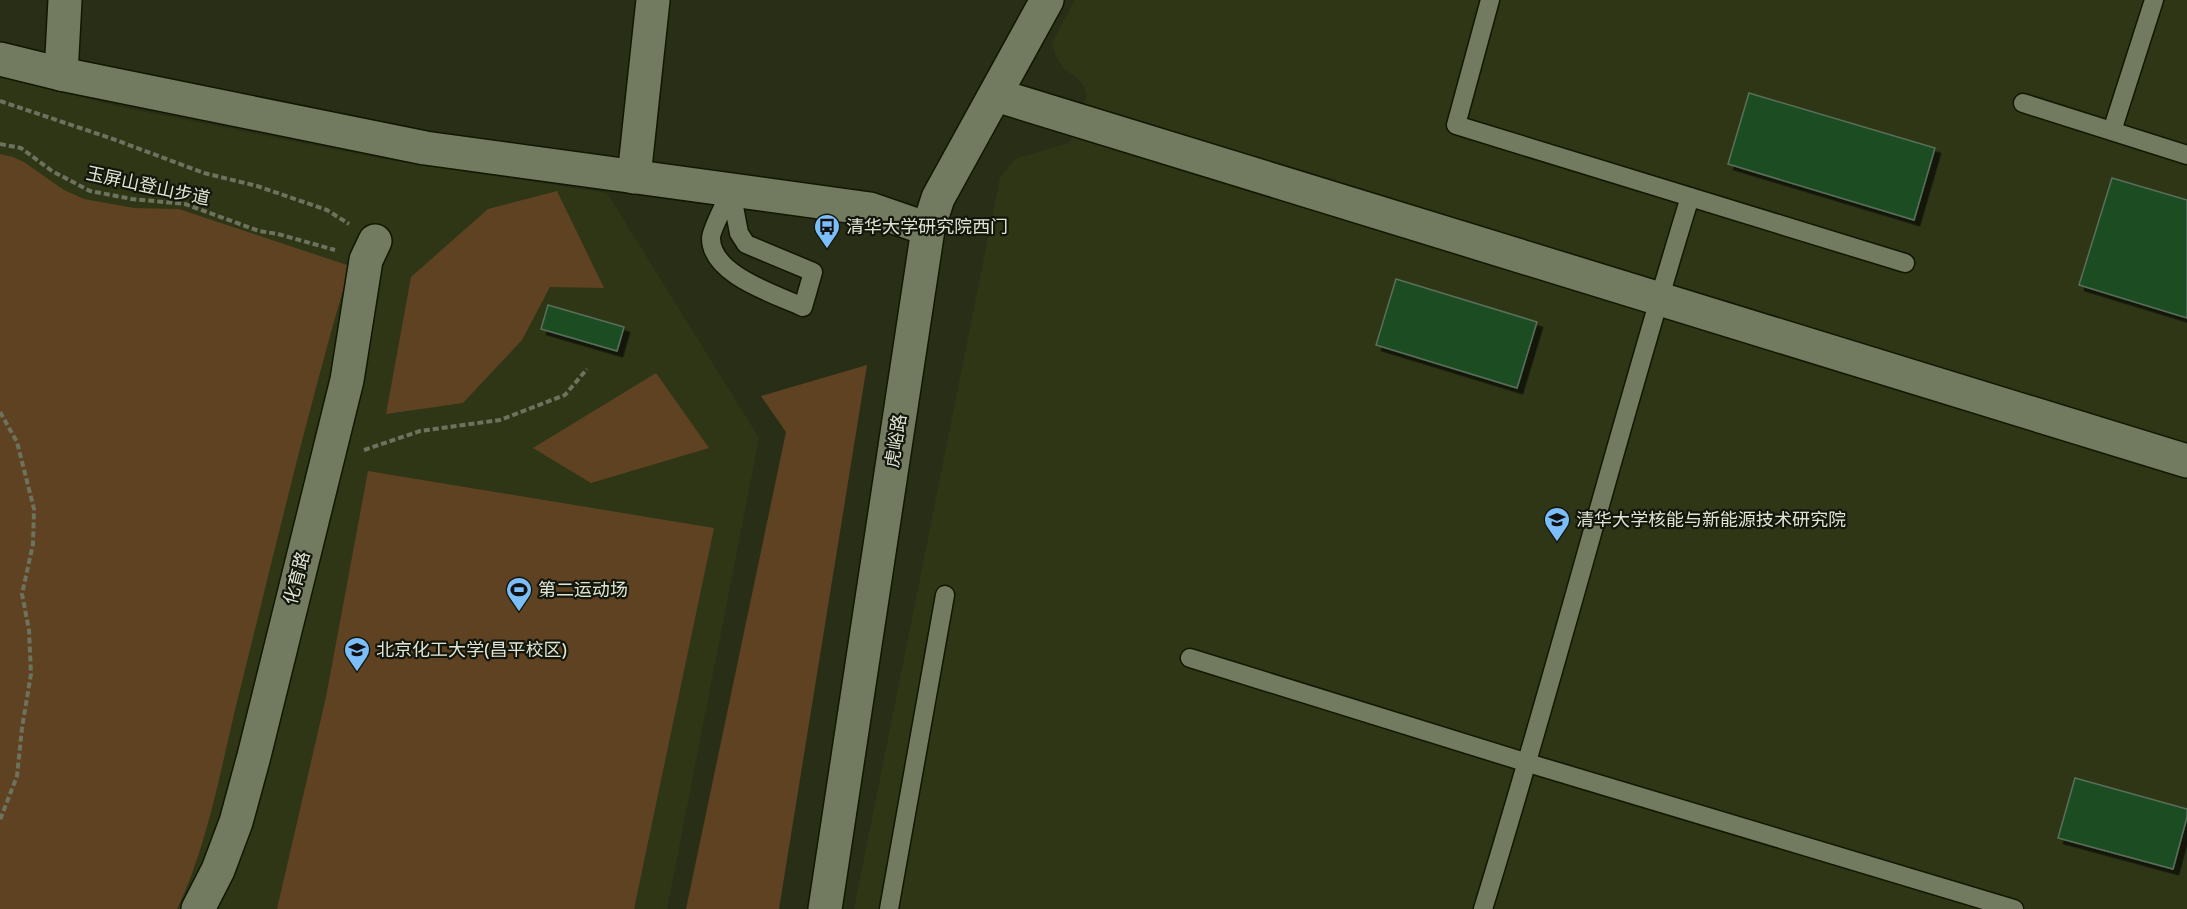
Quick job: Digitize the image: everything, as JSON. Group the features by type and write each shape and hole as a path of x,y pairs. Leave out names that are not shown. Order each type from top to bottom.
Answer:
{"street":[{"path":"61,74 65,0"},
{"path":"634,177 653,0"},
{"name":"虎峪路","path":"825,909 928,229 938,198 1047,0"},
{"path":"0,59 61,74 425,148 870,209 928,229"},
{"path":"996,95 2187,461"},
{"name":"化育路","path":"198,909 218,870 239,811 347,380 370,251"}],"lane":[{"path":"1490,0 1456,125 1905,263"},
{"path":"2112,131 2154,0"},
{"path":"2023,103 2187,155"},
{"path":"731,191 739,233 746,244 813,272 803,307 733,274 716,256 711,237 731,191"},
{"path":"1483,909 1528,763 1659,298 1690,197"},
{"path":"889,909 945,595"},
{"path":"1190,658 1528,763 2014,909"}],"path":[{"path":"0,100 204,173 257,186 327,210 370,251"},
{"name":"玉屏山登山步道","path":"0,144 21,148 52,171 90,191 132,199 185,204 259,231 370,251"},
{"path":"327,463 420,431 500,420 565,395 587,369"},
{"path":"0,412 17,442 34,509 33,544 22,594 29,630 31,674 17,776 0,819"}],"shaded area":[{"name":"清华大学核能与新能源技术研究院","path":"1075,0 2187,0 2187,909 854,909 1000,178 1015,159 1070,143 1087,96 1084,86 1064,69 1056,56 1052,43"},
{"name":"北京化工大学(昌平校区)","path":"0,77 121,107 388,160 607,193 759,438 667,909 0,909"},
{"path":"0,154 24,162 64,190 84,199 134,208 179,209 350,266 293,475 207,828 177,909 0,909"},
{"path":"557,191 604,288 550,287 522,340 463,403 386,414 411,277 488,209"},
{"path":"867,365 779,909 686,909 786,432 761,396"},
{"path":"656,373 709,448 591,483 533,448"},
{"name":"第二运动场","path":"368,471 714,528 634,909 277,909 326,697"}],"building":[{"path":"1749,93 1935,148 1914,220 1728,164"},
{"path":"2112,178 2187,200 2187,318 2079,285"},
{"path":"1396,279 1537,322 1517,388 1376,345"},
{"path":"548,305 624,327 617,351 541,329"},
{"path":"2075,778 2187,809 2187,817 2173,869 2058,838"}],"place":[{"name":"清华大学研究院西门","path":"827,250"},
{"name":"清华大学核能与新能源技术研究院","path":"1557,543"},
{"name":"第二运动场","path":"519,613"},
{"name":"北京化工大学(昌平校区)","path":"357,673"}]}
